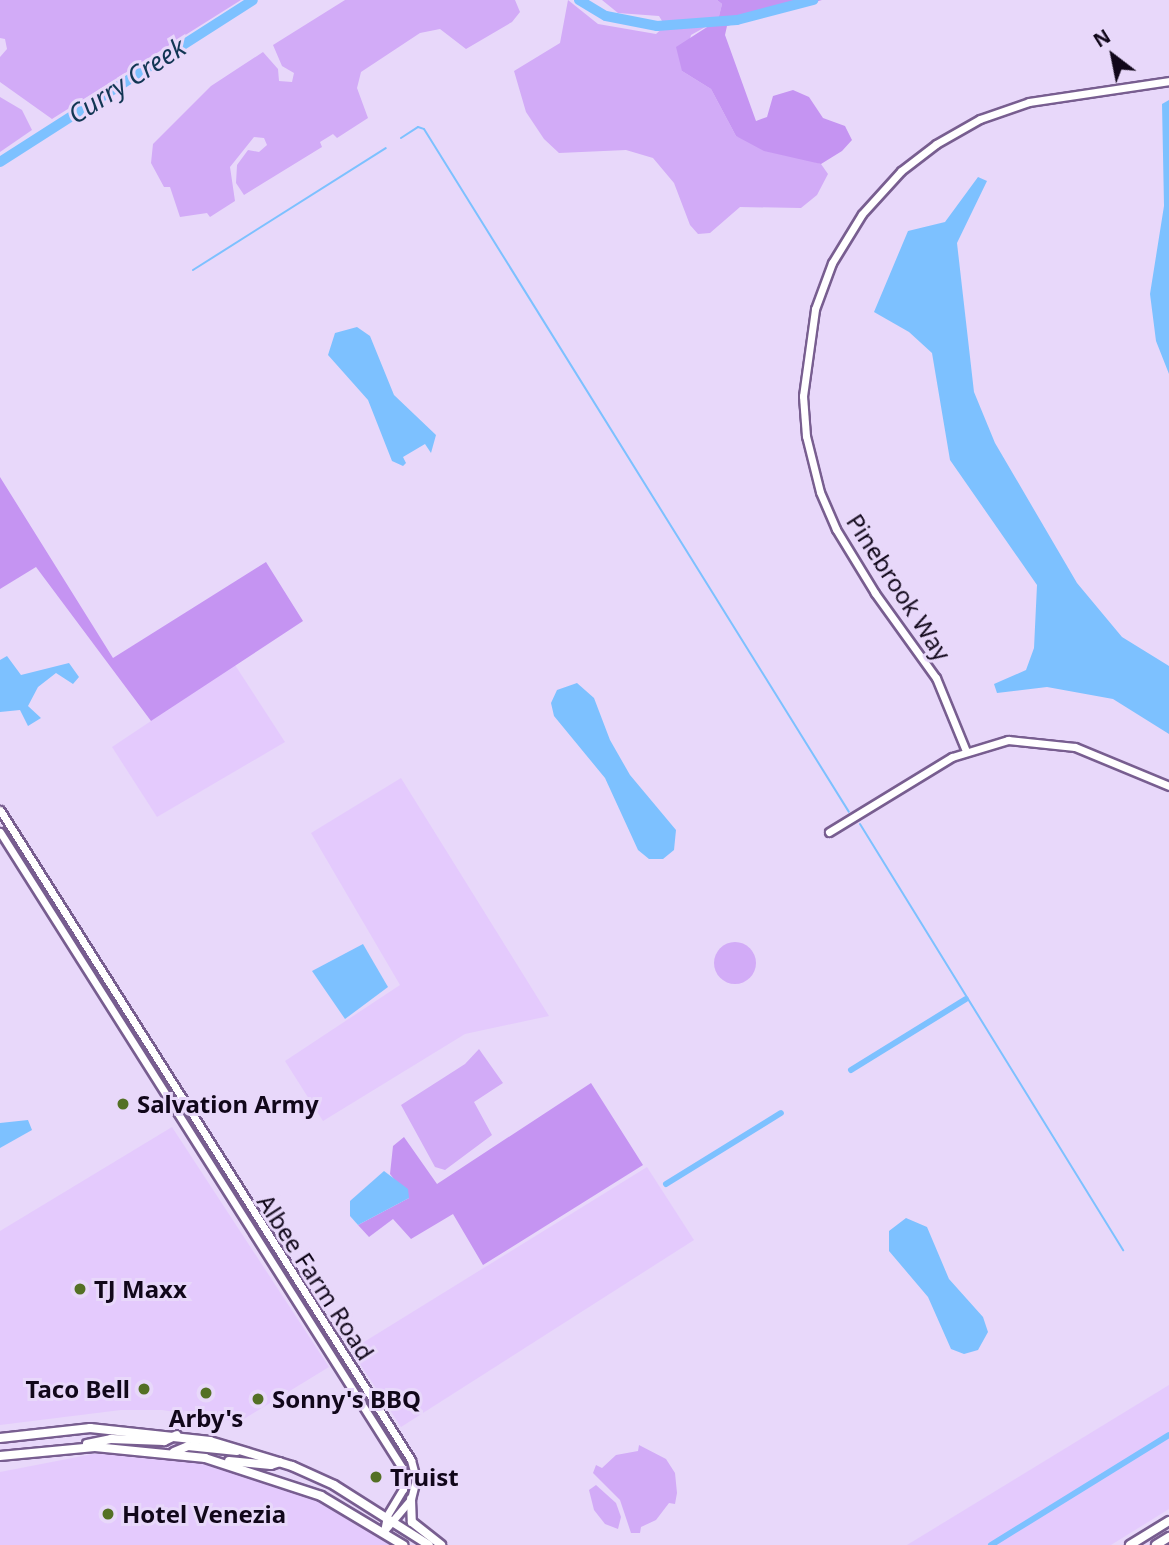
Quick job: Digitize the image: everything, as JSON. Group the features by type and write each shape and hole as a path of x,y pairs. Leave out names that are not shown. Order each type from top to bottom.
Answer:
{"main road":[{"name":"Pinebrook Way","path":"966,751 939,684 842,540 815,479 805,425 803,382 819,296 838,251 870,203 901,171 948,136 1029,102 1169,81"},
{"path":"829,832 966,751 1008,740 1058,743 1169,786"},
{"name":"Albee Farm Road","path":"0,810 414,1467 416,1483 411,1499"},
{"name":"Albee Farm Road","path":"0,832 404,1474 403,1489 387,1516 384,1531"},
{"path":"133,1046 143,1040"},
{"path":"361,1403 371,1396"},
{"path":"11,1454 5,1437 90,1428 177,1435 247,1451 334,1485 396,1521 429,1545"},
{"path":"71,1448 104,1439 164,1441 177,1435"},
{"path":"174,1452 188,1446 247,1451"},
{"path":"0,1456 71,1448 174,1452 222,1462 288,1482 384,1531 403,1545"},
{"path":"222,1462 246,1460 271,1465 280,1462"},
{"path":"384,1531 396,1521 411,1499"},
{"path":"411,1499 412,1522 441,1545"},
{"path":"1130,1545 1169,1521"},
{"path":"1156,1545 1169,1537"}],"shaded area":[{"path":"0,0 241,0 52,119 0,82 0,57 7,49 5,39 0,38"},
{"path":"345,0 515,0 520,12 512,22 466,49 440,29 420,33 361,72 357,88 368,118 337,138 333,134 320,142 322,147 244,195 236,183 237,165 248,150 259,152 267,145 264,138 254,137 230,167 235,201 210,217 207,213 180,217 170,187 164,187 151,163 153,144 211,86 263,52 278,69 279,81 292,82 294,73 282,66 273,45"},
{"path":"568,0 598,24 656,34 665,26 659,16 618,13 602,0 717,0 722,4 718,20 691,35 682,71 711,89 736,136 821,164 828,174 817,195 801,208 740,207 710,233 698,234 690,225 674,183 653,158 626,150 559,153 544,139 526,112 514,71 560,43"},
{"path":"717,0 822,0 727,26 725,35 756,121 767,117 773,96 793,90 809,97 823,118 845,126 852,140 842,151 821,164 764,151 736,136 711,89 682,71 676,47 718,20 722,4"},
{"path":"0,97 22,110 32,130 0,152"},
{"path":"0,477 113,658 266,562 303,621 151,721 36,567 0,589"},
{"path":"235,665 285,742 157,817 112,747"},
{"path":"401,778 549,1016 465,1034 323,1121 285,1061 400,985 311,833"},
{"path":"735,942 750,948 756,963 750,978 735,984 720,978 714,963 720,948"},
{"path":"479,1049 503,1083 474,1102 492,1135 445,1170 435,1167 401,1105 465,1064"},
{"path":"591,1083 643,1165 483,1265 453,1214 411,1239 393,1219 369,1237 358,1225 409,1198 390,1174 393,1146 404,1137 437,1184"},
{"path":"172,1127 329,1367 239,1422 162,1410 121,1410 0,1425 0,1231"},
{"path":"647,1167 694,1240 401,1427 351,1350"},
{"path":"1169,1385 1169,1509 1111,1545 907,1545"},
{"path":"639,1445 666,1459 675,1473 677,1493 675,1504 669,1503 656,1520 641,1527 640,1533 631,1533 620,1500 593,1473 596,1465 602,1468 616,1455 638,1451"},
{"path":"93,1454 175,1456 264,1481 331,1507 398,1545 0,1545 0,1472"},
{"path":"596,1485 616,1503 621,1517 618,1529 605,1524 594,1510 589,1490"}],"water":[{"path":"1169,100 1169,374 1156,341 1150,294 1164,206 1162,104"},
{"path":"978,177 987,181 957,243 974,392 995,443 1077,583 1122,637 1169,666 1169,734 1113,699 1047,687 997,693 994,684 1026,670 1034,648 1037,585 950,460 932,353 909,332 874,312 908,231 945,222"},
{"path":"357,327 370,336 394,395 436,435 431,453 425,444 403,457 406,463 403,466 392,461 368,400 328,355 335,333"},
{"path":"7,656 21,675 69,663 79,677 73,684 56,673 38,687 28,706 41,718 28,726 20,710 0,712 0,660"},
{"path":"577,683 594,698 610,740 630,775 676,830 674,850 663,859 649,859 638,850 605,778 554,716 551,703 557,690"},
{"path":"363,944 388,987 345,1019 312,971"},
{"path":"28,1120 32,1130 0,1148 0,1123"},
{"path":"384,1171 408,1189 409,1198 358,1225 350,1216 350,1201"},
{"path":"906,1218 927,1227 949,1279 983,1317 988,1332 978,1350 964,1354 951,1349 928,1297 889,1251 889,1231"}],"waterway":[{"name":"Curry Creek","path":"0,162 253,0"},
{"name":"Curry Creek","path":"579,0 606,16 657,26 737,20 813,0"},
{"path":"401,138 418,127 424,129 849,812"},
{"path":"193,270 386,148"},
{"path":"860,824 1123,1250"},
{"path":"851,1070 966,999"},
{"path":"666,1184 781,1113"},
{"path":"991,1545 1169,1435"}],"place":[{"name":"Salvation Army","path":"123,1104"},
{"name":"TJ Maxx","path":"80,1289"},
{"name":"Taco Bell","path":"144,1389"},
{"name":"Arby's","path":"206,1393"},
{"name":"Sonny's BBQ","path":"258,1399"},
{"name":"Truist","path":"376,1477"},
{"name":"Hotel Venezia","path":"108,1514"}]}
